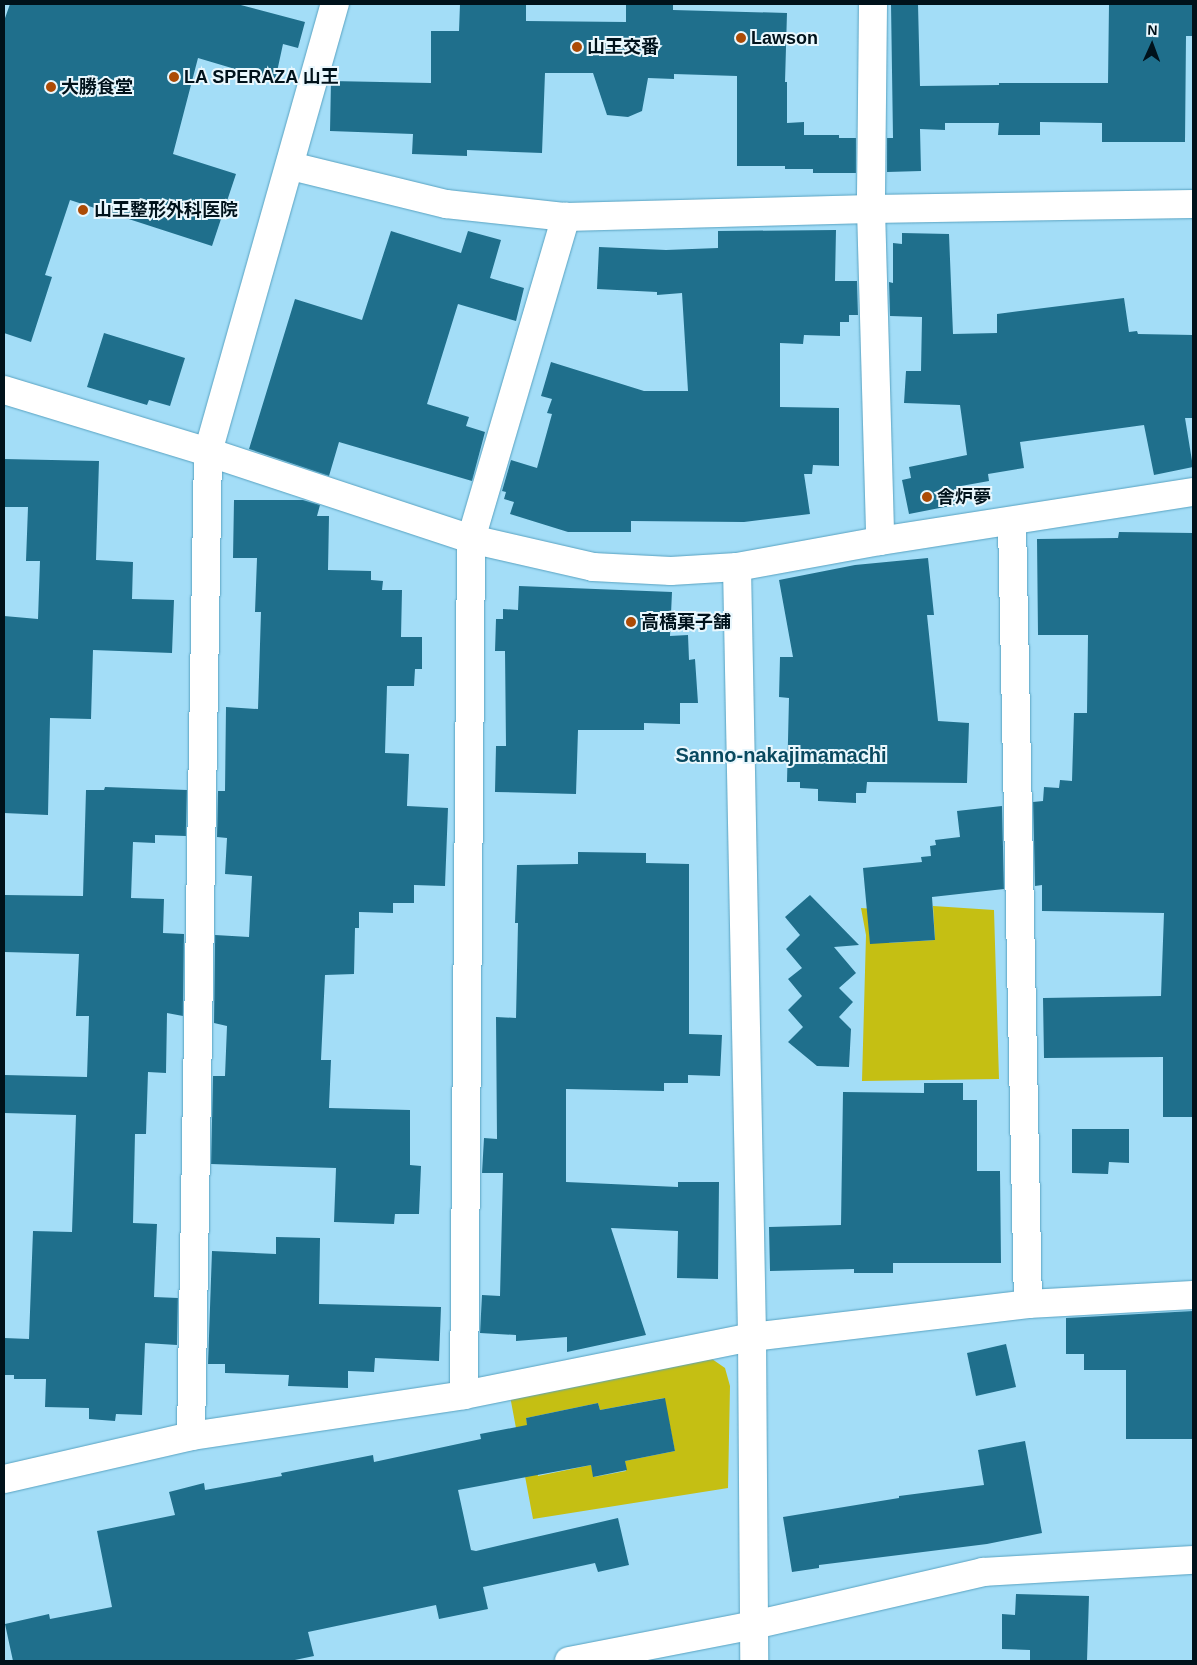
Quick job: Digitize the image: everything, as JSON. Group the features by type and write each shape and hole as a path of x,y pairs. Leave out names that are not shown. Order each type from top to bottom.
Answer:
{"street":[{"path":"191,1436 208,452 335,4"},
{"path":"873,4 871,209 880,542"},
{"path":"290,166 446,204 566,217 871,209 1193,204"},
{"path":"464,1395 471,539 566,217"},
{"path":"4,390 208,452 471,539 593,567 671,571 737,567 1193,492"},
{"path":"1012,522 1028,1304"},
{"path":"737,567 752,1337 754,1661"},
{"path":"4,1479 191,1436 464,1395 752,1337 1028,1304 1193,1295"},
{"path":"569,1661 754,1625 983,1572 1193,1560"}],"shaded area":[{"path":"933,906 994,910 999,1079 862,1081 866,935 861,908 887,910 889,943 935,940"},
{"path":"712,1359 725,1368 730,1386 728,1488 533,1519 510,1396","holes":["664,1398 675,1451 625,1461 626,1471 594,1477 591,1465 538,1476 526,1418 598,1403 600,1410"]}],"building":[{"path":"10,4 237,4 305,22 298,48 283,44 275,81 198,58 173,154 236,174 212,246 70,200 45,275 52,277 31,342 4,333 4,21"},
{"path":"460,4 526,4 526,21 626,22 626,4 673,4 673,10 787,13 785,82 787,82 787,123 804,122 804,135 839,135 839,138 856,138 856,173 813,173 813,169 785,169 785,166 737,166 737,76 674,74 674,79 648,78 642,111 628,117 607,115 593,73 545,73 542,153 467,150 467,156 412,154 413,134 330,131 331,81 431,83 431,31 459,31"},
{"path":"891,4 918,4 920,86 999,85 999,83 1108,83 1109,4 1193,4 1193,36 1186,36 1185,142 1102,142 1102,123 1040,122 1040,135 998,135 999,123 945,123 945,130 920,129 921,171 887,172 887,138 893,138"},
{"path":"836,230 835,281 857,281 858,315 849,315 849,322 840,322 840,336 804,335 803,344 780,343 780,407 839,408 839,466 813,465 812,474 804,474 810,514 744,522 631,521 631,532 568,532 510,514 514,502 504,499 506,492 502,491 511,460 537,468 552,414 547,413 552,399 541,396 551,362 644,391 688,391 682,293 657,295 657,292 597,289 599,247 666,250 718,248 718,231"},
{"path":"391,231 461,253 468,231 501,240 490,278 524,288 516,321 458,304 427,404 469,417 466,426 485,432 472,481 339,442 329,476 249,449 295,299 362,320"},
{"path":"902,233 949,234 953,334 997,333 997,314 1124,298 1129,332 1137,331 1138,334 1193,335 1193,418 1185,418 1193,467 1154,475 1144,425 1020,442 1024,468 988,474 989,481 961,486 965,503 909,514 902,480 911,478 909,467 967,455 960,405 904,403 906,371 921,371 922,317 890,316 889,282 893,283 893,243 902,244"},
{"path":"104,333 185,358 170,406 149,400 147,405 87,387"},
{"path":"4,459 99,461 96,560 133,562 132,599 174,600 172,653 93,650 91,719 50,718 48,815 4,813 4,616 38,619 40,561 26,561 28,507 4,507"},
{"path":"234,500 303,500 320,505 317,516 329,516 328,570 371,571 371,580 383,581 382,590 402,590 401,637 422,637 422,669 415,669 414,686 387,686 385,753 409,754 407,806 448,808 445,886 414,885 414,903 393,903 393,913 359,912 359,928 355,928 354,974 325,975 321,1060 331,1060 329,1108 410,1110 410,1165 421,1166 419,1214 395,1214 394,1224 334,1222 336,1168 211,1164 213,1076 225,1076 227,1026 214,1023 215,935 249,937 252,876 225,874 227,838 217,837 218,791 225,791 226,707 258,709 261,612 255,612 257,558 233,558"},
{"path":"1119,532 1193,533 1193,1117 1163,1117 1163,1057 1044,1058 1043,998 1161,996 1164,913 1042,911 1042,885 1035,886 1033,802 1043,801 1044,787 1059,788 1060,780 1072,781 1074,713 1087,713 1088,635 1038,635 1037,539 1118,538"},
{"path":"928,558 934,615 927,615 938,721 969,723 967,783 867,782 866,793 856,793 856,803 818,801 818,789 800,788 800,782 787,782 789,698 779,697 780,657 793,657 779,580 855,565"},
{"path":"519,586 672,592 670,636 688,635 689,660 695,659 698,703 680,703 680,724 644,723 644,730 578,730 576,794 495,792 496,746 506,746 505,651 495,651 496,619 503,619 503,609 518,610"},
{"path":"105,787 187,790 186,836 155,835 155,843 133,842 131,898 164,899 163,933 184,934 183,1016 167,1013 166,1073 148,1072 146,1134 135,1134 133,1223 157,1224 154,1297 178,1298 177,1345 145,1343 142,1415 116,1414 115,1421 89,1419 89,1408 45,1407 46,1379 14,1379 14,1375 4,1375 4,1338 29,1339 33,1231 72,1232 76,1115 4,1113 4,1075 87,1077 89,1016 76,1016 79,954 4,952 4,895 83,896 86,790 104,790"},
{"path":"1002,806 1004,889 932,897 935,940 870,944 863,868 922,862 921,857 931,856 930,846 936,845 935,840 960,837 957,811"},
{"path":"578,852 646,853 646,863 689,864 689,1034 722,1035 720,1076 688,1075 688,1083 664,1083 664,1091 566,1089 566,1182 678,1187 678,1182 719,1182 718,1279 677,1278 678,1231 611,1228 646,1335 567,1352 567,1337 516,1341 516,1335 480,1333 482,1295 500,1296 503,1173 482,1173 484,1138 497,1139 496,1017 516,1018 518,923 515,923 517,865 578,864"},
{"path":"810,895 859,945 834,947 856,973 839,988 853,1002 839,1017 851,1029 849,1067 817,1066 788,1042 803,1027 788,1010 802,996 788,979 802,968 786,949 800,935 785,917"},
{"path":"924,1083 963,1083 963,1100 977,1100 977,1171 1000,1171 1001,1263 893,1263 893,1273 854,1273 854,1269 770,1271 769,1227 841,1225 843,1092 924,1093"},
{"path":"1072,1129 1129,1129 1129,1163 1109,1162 1108,1174 1072,1173"},
{"path":"276,1237 320,1238 319,1304 441,1307 439,1361 375,1358 374,1372 348,1371 348,1388 288,1386 289,1375 225,1373 225,1364 208,1364 212,1251 276,1254"},
{"path":"1193,1311 1193,1439 1126,1439 1126,1370 1084,1370 1084,1354 1066,1354 1066,1318"},
{"path":"1006,1344 1016,1387 976,1396 967,1353"},
{"path":"665,1398 675,1451 625,1461 627,1470 593,1477 591,1465 458,1490 471,1550 476,1551 618,1518 629,1565 598,1572 595,1563 483,1587 488,1609 439,1619 436,1605 308,1632 314,1656 290,1661 13,1661 5,1624 49,1614 50,1619 112,1607 97,1531 175,1515 169,1492 204,1483 205,1490 282,1476 281,1473 373,1455 374,1462 481,1439 480,1434 527,1425 526,1418 598,1403 600,1410"},
{"path":"1025,1441 1042,1533 987,1544 819,1565 819,1568 792,1572 783,1517 899,1498 899,1496 984,1485 978,1450"},
{"path":"1016,1594 1089,1596 1087,1661 1030,1661 1030,1650 1002,1649 1002,1614 1015,1615"}],"place":[{"name":"Lawson","path":"741,38"},
{"name":"山王交番","path":"577,47"},
{"name":"LA SPERAZA 山王","path":"174,77"},
{"name":"大勝食堂","path":"51,87"},
{"name":"山王整形外科医院","path":"83,210"},
{"name":"舎炉夢","path":"927,497"},
{"name":"高橋菓子舗","path":"631,622"}],"district":[{"name":"Sanno-nakajimamachi","path":"781,755"}]}
